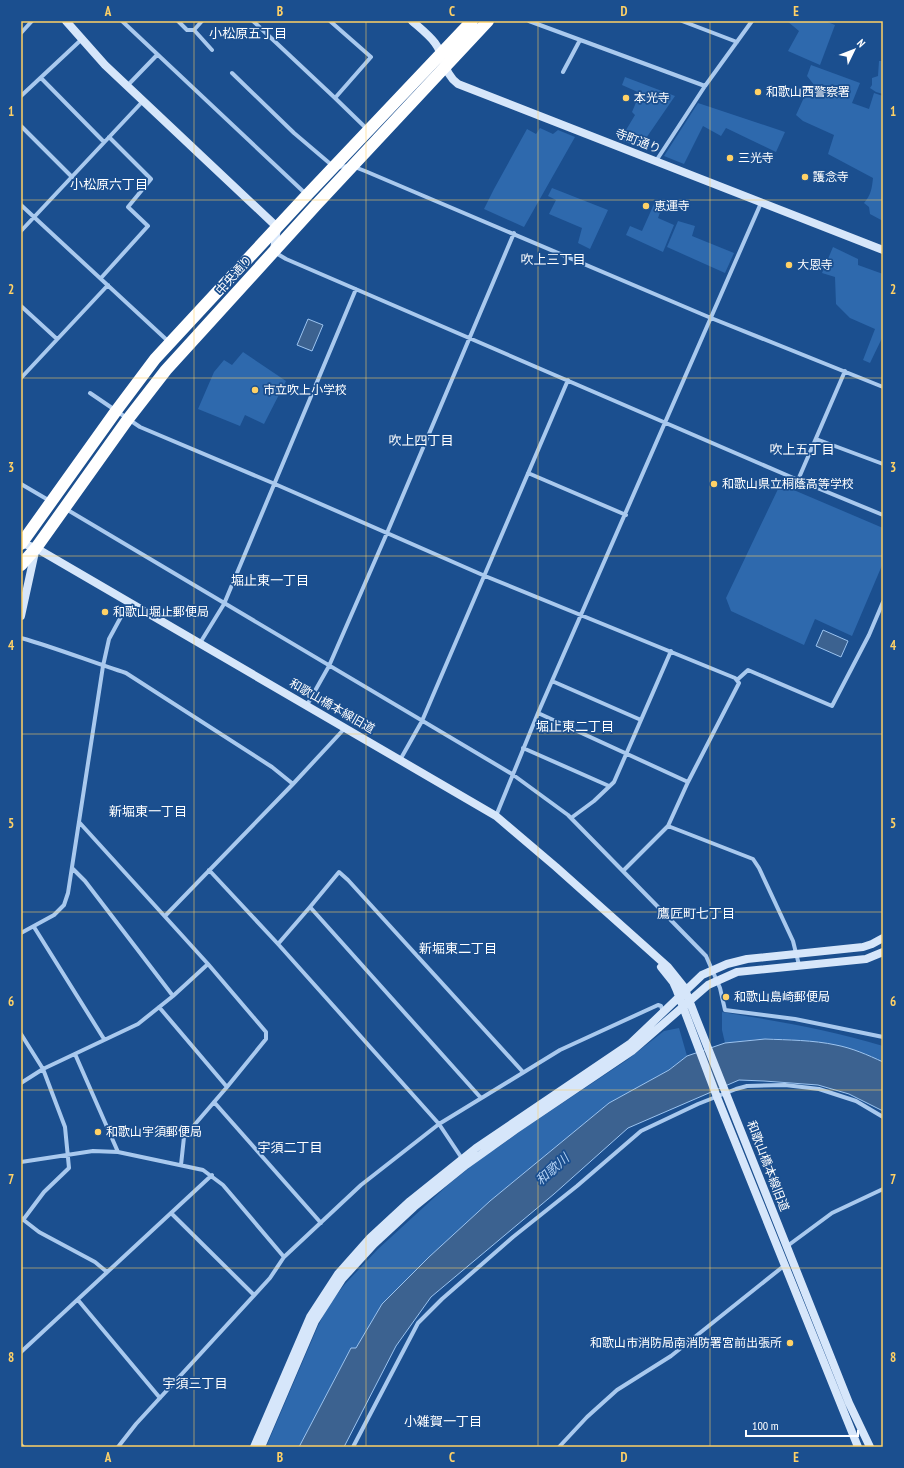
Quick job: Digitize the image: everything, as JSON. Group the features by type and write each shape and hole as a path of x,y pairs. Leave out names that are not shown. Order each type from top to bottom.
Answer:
{"highway":[{"name":"中央通り","path":"21,544 150,365 277,227 472,21"},
{"name":"中央通り","path":"21,565 36,548 128,418 166,370 352,166 488,21"}],"street":[{"path":"21,33 32,21"},
{"path":"66,21 105,65 277,227 274,251 286,259 665,423 883,515"},
{"path":"122,21 307,195"},
{"path":"178,21 187,30 194,30 212,50"},
{"path":"194,30 202,21"},
{"path":"253,21 369,131"},
{"path":"330,21 371,57 335,98"},
{"name":"寺町通り","path":"412,21 435,42 448,74 451,79 458,84 883,250"},
{"path":"529,21 704,86"},
{"path":"682,21 737,42"},
{"path":"656,161 704,86 752,21"},
{"path":"21,96 82,39"},
{"path":"563,72 580,40"},
{"path":"127,86 157,55"},
{"path":"232,73 294,133 334,167 352,166 711,318 883,387"},
{"path":"41,78 104,142"},
{"path":"21,231 143,101"},
{"path":"21,126 72,176"},
{"path":"101,278 148,226 128,207 151,179 109,136"},
{"path":"496,816 538,713 626,515 761,202"},
{"path":"21,205 171,343"},
{"path":"307,705 329,666 514,234"},
{"path":"21,378 108,285"},
{"path":"200,643 224,604 356,289"},
{"path":"21,306 57,339"},
{"path":"798,480 845,371"},
{"path":"400,760 422,721 568,380"},
{"path":"90,393 140,427 485,576 582,614 735,678 740,683 688,782 668,826 623,871"},
{"path":"816,439 883,464"},
{"path":"528,473 626,515"},
{"path":"21,484 51,502"},
{"path":"64,508 512,774 571,818 706,956 720,988 725,1010 795,1019 883,1037"},
{"name":"和歌山橋本線旧道","path":"21,544 36,548 496,816 668,967 679,979 690,999 696,1018 849,1402 870,1447"},
{"path":"21,616 36,548"},
{"path":"21,933 54,915 64,905 68,893 103,666 109,639 129,602"},
{"path":"737,680 748,670 832,706 869,635 883,602"},
{"path":"21,638 53,647 103,666 126,672 272,767 293,784"},
{"path":"571,818 594,801 614,782 625,753 671,651"},
{"path":"552,681 640,720"},
{"path":"538,713 688,782"},
{"path":"165,916 345,728"},
{"path":"523,748 610,786"},
{"path":"79,822 208,964 266,1032 266,1038 227,1087 184,1137 181,1165"},
{"path":"668,826 753,859 759,868 790,934 799,965"},
{"path":"72,868 85,881 173,996"},
{"path":"209,870 278,944 439,1124 464,1162"},
{"path":"278,944 339,872 348,880 523,1072"},
{"path":"310,907 481,1098"},
{"name":"和歌山橋本線旧道","path":"611,917 665,971 673,982 784,1266 858,1447"},
{"path":"34,927 104,1039"},
{"path":"254,1447 310,1317 338,1274 370,1238 410,1201 631,1043 702,975 727,964 747,959 862,947 883,938"},
{"path":"261,1447 315,1321 342,1279 374,1244 464,1162 509,1134 632,1051 690,999 717,980 737,972 866,959 883,952"},
{"path":"21,1083 74,1054 138,1024 173,996 208,964"},
{"path":"118,1447 136,1424 270,1278 284,1257 361,1185 439,1124 560,1050 658,1004 664,1012"},
{"path":"159,1007 227,1087"},
{"path":"21,1034 43,1070 65,1127 66,1155 69,1168 44,1192 22,1219 39,1232 95,1262 107,1272"},
{"path":"74,1054 118,1152"},
{"path":"353,1447 410,1335 418,1323 442,1299 513,1237 577,1186 641,1131 716,1095 747,1086 785,1085 819,1089 856,1101 883,1116"},
{"path":"214,1102 321,1223"},
{"path":"21,1162 93,1150 118,1152 203,1170 212,1175 223,1185 284,1257"},
{"path":"21,1352 212,1175"},
{"path":"779,1252 832,1213 883,1189"},
{"path":"171,1213 254,1295"},
{"path":"559,1447 587,1417 617,1390 671,1356 792,1260"},
{"path":"78,1300 160,1398"}],"shaded area":[{"path":"787,21 825,21 835,25 820,65 788,51 799,31"},
{"path":"879,61 883,61 883,94 870,88 872,85 872,78 878,76"},
{"path":"811,65 860,83 852,103 869,109 874,93 883,96 883,221 870,214 869,207 864,203 871,191 873,178 828,154 834,135 803,121 796,115 806,93 815,86 807,76"},
{"path":"625,77 675,96 640,147 620,140 635,115 632,112 640,93 622,85"},
{"path":"698,103 785,132 776,152 726,128 721,136 703,126 684,164 664,156"},
{"path":"540,128 553,134 558,130 575,137 524,227 484,209 527,129 536,134"},
{"path":"552,188 608,210 590,249 578,243 582,228 549,214 556,200 548,196"},
{"path":"654,204 662,207 658,218 674,225 663,252 626,235 630,226 642,231"},
{"path":"678,221 695,226 692,236 734,253 725,273 667,247"},
{"path":"833,247 858,259 858,265 883,274 883,336 870,363 863,360 875,329 850,318 836,304 835,277 822,273"},
{"path":"243,352 286,381 264,424 245,415 240,426 198,409 214,372 224,360 232,365"},
{"path":"782,485 883,528 883,563 852,636 815,619 804,645 731,611 726,598 778,489"},
{"path":"722,1012 783,1022 883,1046 883,1062 841,1048 793,1040 760,1039 725,1043 722,1030"},
{"path":"679,1028 687,1056 669,1070 609,1103 490,1201 382,1304 356,1348 351,1348 299,1447 266,1447 328,1306 345,1284 378,1249 449,1184 489,1152 627,1060 664,1031"}],"water":[{"path":"308,319 323,325 312,351 297,345"},
{"path":"823,630 848,641 841,657 816,646"},
{"name":"和歌川","path":"765,1039 827,1043 866,1054 883,1062 883,1111 849,1094 818,1085 739,1080 628,1128 554,1194 431,1297 396,1346 344,1447 299,1447 351,1348 356,1348 382,1304 429,1257 490,1201 609,1103 669,1070 687,1056 725,1043"}],"place":[{"name":"和歌山西警察署","path":"758,92"},
{"name":"本光寺","path":"626,98"},
{"name":"三光寺","path":"730,158"},
{"name":"護念寺","path":"805,177"},
{"name":"恵運寺","path":"646,206"},
{"name":"大恩寺","path":"789,265"},
{"name":"市立吹上小学校","path":"255,390"},
{"name":"和歌山県立桐蔭高等学校","path":"714,484"},
{"name":"和歌山堀止郵便局","path":"105,612"},
{"name":"和歌山島崎郵便局","path":"726,997"},
{"name":"和歌山宇須郵便局","path":"98,1132"},
{"name":"和歌山市消防局南消防署宮前出張所","path":"790,1343"}],"district":[{"name":"小松原五丁目","path":"248,33"},
{"name":"小松原六丁目","path":"109,184"},
{"name":"吹上三丁目","path":"553,259"},
{"name":"吹上四丁目","path":"421,440"},
{"name":"吹上五丁目","path":"802,449"},
{"name":"堀止東一丁目","path":"270,580"},
{"name":"堀止東二丁目","path":"575,726"},
{"name":"新堀東一丁目","path":"148,811"},
{"name":"鷹匠町七丁目","path":"696,913"},
{"name":"新堀東二丁目","path":"458,948"},
{"name":"宇須二丁目","path":"290,1147"},
{"name":"宇須三丁目","path":"195,1383"},
{"name":"小雑賀一丁目","path":"443,1421"}]}
